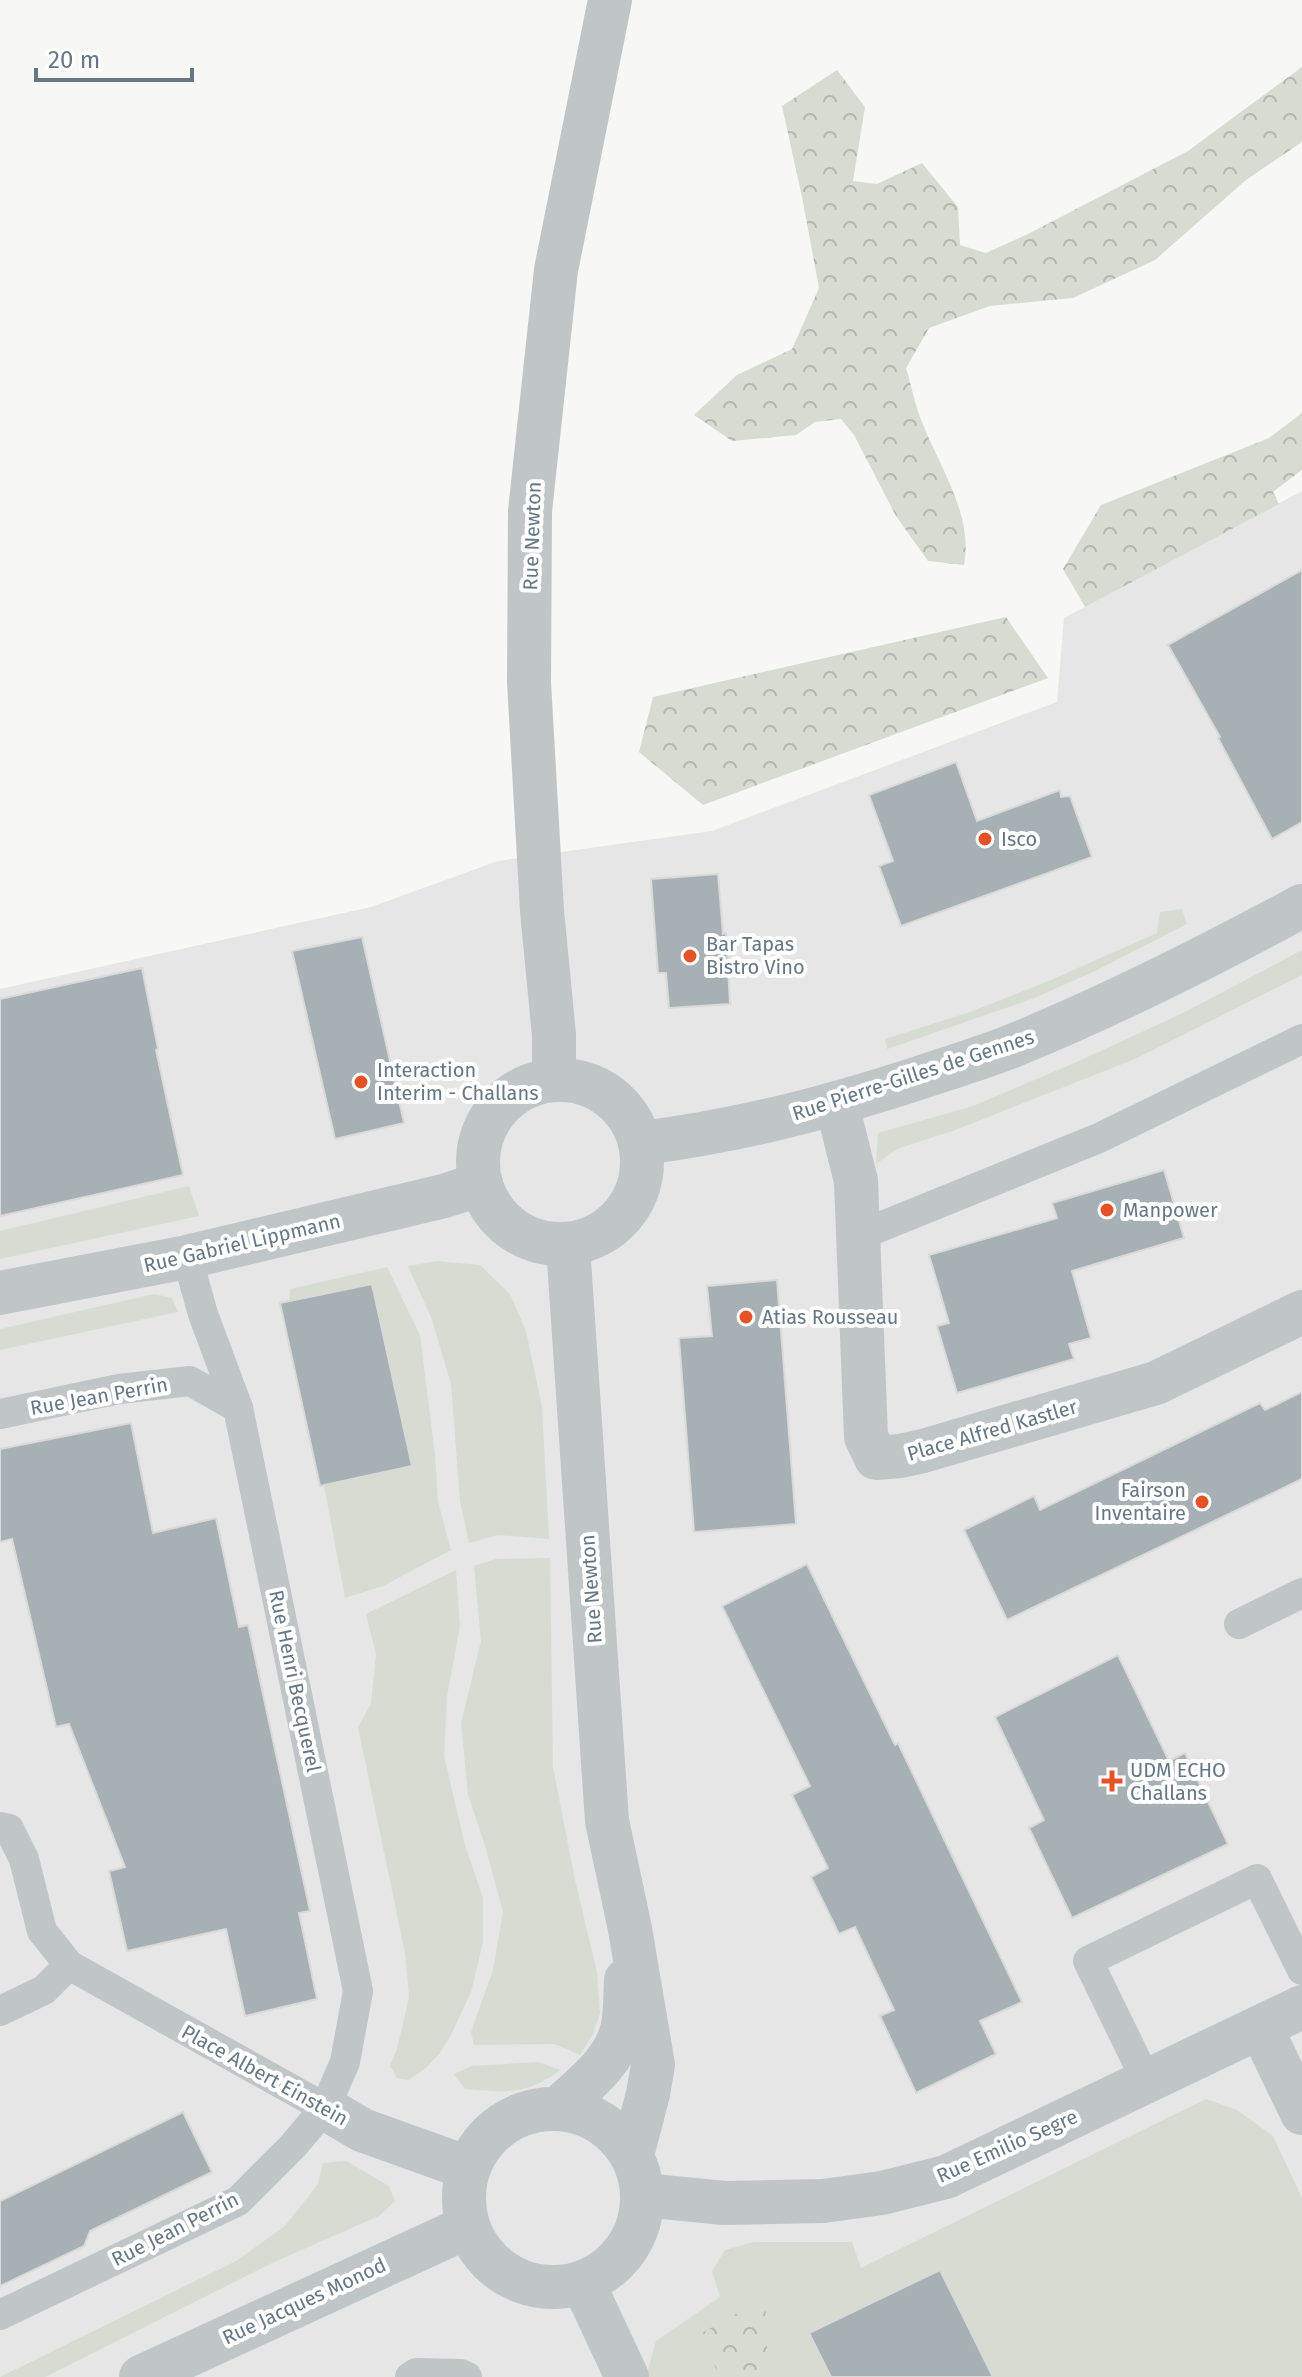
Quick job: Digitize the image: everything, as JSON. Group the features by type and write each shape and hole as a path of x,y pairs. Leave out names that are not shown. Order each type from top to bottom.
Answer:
{"street":[{"name":"Rue Newton","path":"554,1078 554,1035 542,911 529,682 530,511 556,270 610,0"},
{"name":"Rue Pierre-Gilles de Gennes","path":"642,1143 755,1125 837,1105 1016,1045 1151,984 1302,906"},
{"path":"554,1078 592,1085 624,1108 642,1143 639,1190 612,1229 568,1246 527,1240 495,1216 481,1184 482,1132 510,1094 554,1078"},
{"name":"Place Alfred Kastler","path":"837,1105 856,1181 866,1437 876,1458 923,1451 1156,1383 1302,1312"},
{"name":"Rue Gabriel Lippmann","path":"0,1293 187,1257 444,1196 481,1184"},
{"name":"Rue Newton","path":"568,1246 607,1821 630,1929 653,2065 638,2175"},
{"name":"Rue Newton","path":"559,2108 606,2063 616,2046 623,2028 630,1929"},
{"name":"Rue Emilio Segre","path":"638,2175 724,2203 823,2201 882,2193 946,2177 1302,2007"},
{"path":"1261,2028 1302,2113"},
{"name":"Place Albert Einstein","path":"325,2108 362,2130 468,2168"},
{"path":"559,2108 588,2115 613,2131 638,2175 641,2218 633,2239 603,2273 583,2283 548,2288 513,2279 485,2258 467,2227 462,2197 468,2168 482,2142 503,2123 529,2111 559,2108"},
{"name":"Rue Jacques Monod","path":"141,2377 202,2364 467,2227"},
{"path":"583,2283 627,2377"}],"lane":[{"path":"858,1236 1099,1138 1302,1039"},
{"name":"Rue Henri Becquerel","path":"187,1257 203,1314 238,1408 358,1991 345,2062 325,2108"},
{"name":"Rue Jean Perrin","path":"0,1414 119,1389 190,1381 238,1408"},
{"path":"1239,1624 1302,1593"},
{"name":"Place Albert Einstein","path":"0,1827 9,1829 24,1859 42,1931 69,1965 325,2108"},
{"path":"1147,2082 1088,1961 1257,1879 1302,1970"},
{"path":"0,2011 44,1990 69,1965"},
{"name":"Rue Jean Perrin","path":"0,2315 238,2201 293,2146 325,2108"},
{"path":"410,2377 416,2373 461,2374 467,2377"}],"shaded area":[{"path":"1302,491 1302,2377 0,2377 0,989 371,907 498,861 712,831 1057,702 1064,618"}],"green space":[{"path":"1302,67 1302,142 1246,180 1155,260 1073,298 990,306 929,328 906,368 920,417 959,508 966,546 964,565 928,561 896,516 854,435 841,419 815,422 796,435 732,441 694,415 737,375 792,349 819,288 782,106 837,70 865,107 853,181 877,184 922,163 958,207 960,245 986,253 1188,151"},
{"path":"1302,413 1302,470 1273,492 1279,504 1085,607 1063,569 1101,505 1269,438"},
{"path":"1006,617 1048,678 703,805 639,752 653,697"},
{"path":"1182,909 1187,924 1095,971 1032,999 887,1049 885,1039 970,1012 1157,933 1160,912"},
{"path":"1302,950 1302,975 1135,1059 958,1129 897,1149 876,1164 878,1133 973,1106 1079,1061 1185,1012"},
{"path":"189,1186 199,1216 0,1259 0,1231"},
{"path":"437,1261 480,1265 510,1294 526,1331 542,1407 549,1539 498,1535 469,1543 460,1501 451,1384 431,1317 408,1266"},
{"path":"387,1267 420,1335 438,1502 451,1550 383,1586 345,1598 324,1485 412,1465 372,1284 289,1301 290,1289"},
{"path":"154,1294 172,1298 178,1312 0,1350 0,1329"},
{"path":"550,1558 553,1767 597,1972 600,2013 593,2034 580,2055 554,2044 474,2045 471,2032 493,1970 503,1912 468,1795 461,1723 481,1641 474,1566 496,1559"},
{"path":"456,1570 460,1626 447,1696 444,1756 465,1845 483,1898 483,1942 471,1992 450,2037 426,2068 408,2080 397,2078 390,2066 409,1997 405,1953 358,1727 371,1704 376,1654 366,1614"},
{"path":"538,2062 561,2070 536,2084 515,2090 465,2089 454,2074 472,2066"},
{"path":"1206,2099 1237,2110 1273,2136 1302,2198 1302,2377 646,2377 656,2341 720,2297 712,2271 725,2250 754,2242 852,2242 861,2268"},
{"path":"346,2161 389,2186 395,2201 379,2216 272,2263 45,2377 0,2377 236,2261 285,2226 318,2184 323,2163"},
{"path":"765,2298 768,2377 720,2377 700,2334"}],"building":[{"path":"1302,570 1302,822 1272,839 1168,645"},
{"name":"Isco","path":"956,762 977,821 1060,790 1061,797 1070,796 1092,857 901,926 879,866 893,861 869,795"},
{"path":"718,874 723,934 726,933 730,1004 669,1008 666,973 658,973 651,879"},
{"path":"362,937 404,1123 335,1139 292,951"},
{"path":"142,968 183,1175 0,1216 0,999"},
{"path":"1164,1170 1184,1238 1072,1271 1091,1338 1069,1344 1074,1359 957,1393 937,1326 949,1323 929,1255 1057,1218 1052,1203"},
{"path":"777,1280 796,1524 694,1532 679,1338 712,1336 707,1286"},
{"path":"372,1284 412,1466 320,1486 280,1303"},
{"path":"1302,1392 1302,1479 1007,1620 964,1530 1034,1496 1040,1510 1260,1403 1265,1410"},
{"path":"131,1423 153,1533 216,1518 239,1627 248,1625 310,1911 299,1913 317,1999 245,2016 226,1929 127,1951 109,1871 125,1867 69,1724 56,1727 12,1539 0,1542 0,1449"},
{"path":"807,1564 895,1745 898,1743 1022,2002 980,2021 996,2054 916,2093 880,2016 894,2010 855,1927 839,1934 811,1877 828,1868 792,1795 810,1786 722,1606"},
{"name":"UDM ECHO Challans","path":"1118,1655 1169,1761 1185,1753 1228,1844 1072,1918 1029,1828 1044,1820 995,1717"},
{"path":"183,2112 212,2172 90,2231 84,2246 0,2286 0,2201"},
{"path":"940,2270 993,2377 831,2377 809,2333"}],"place":[{"name":"Isco","path":"985,839"},
{"name":"Bar Tapas Bistro Vino","path":"690,956"},
{"name":"Interaction Interim - Challans","path":"361,1082"},
{"name":"Manpower","path":"1107,1210"},
{"name":"Atias Rousseau","path":"746,1317"},
{"name":"Fairson Inventaire","path":"1202,1502"},
{"name":"UDM ECHO Challans","path":"1112,1781"}]}
